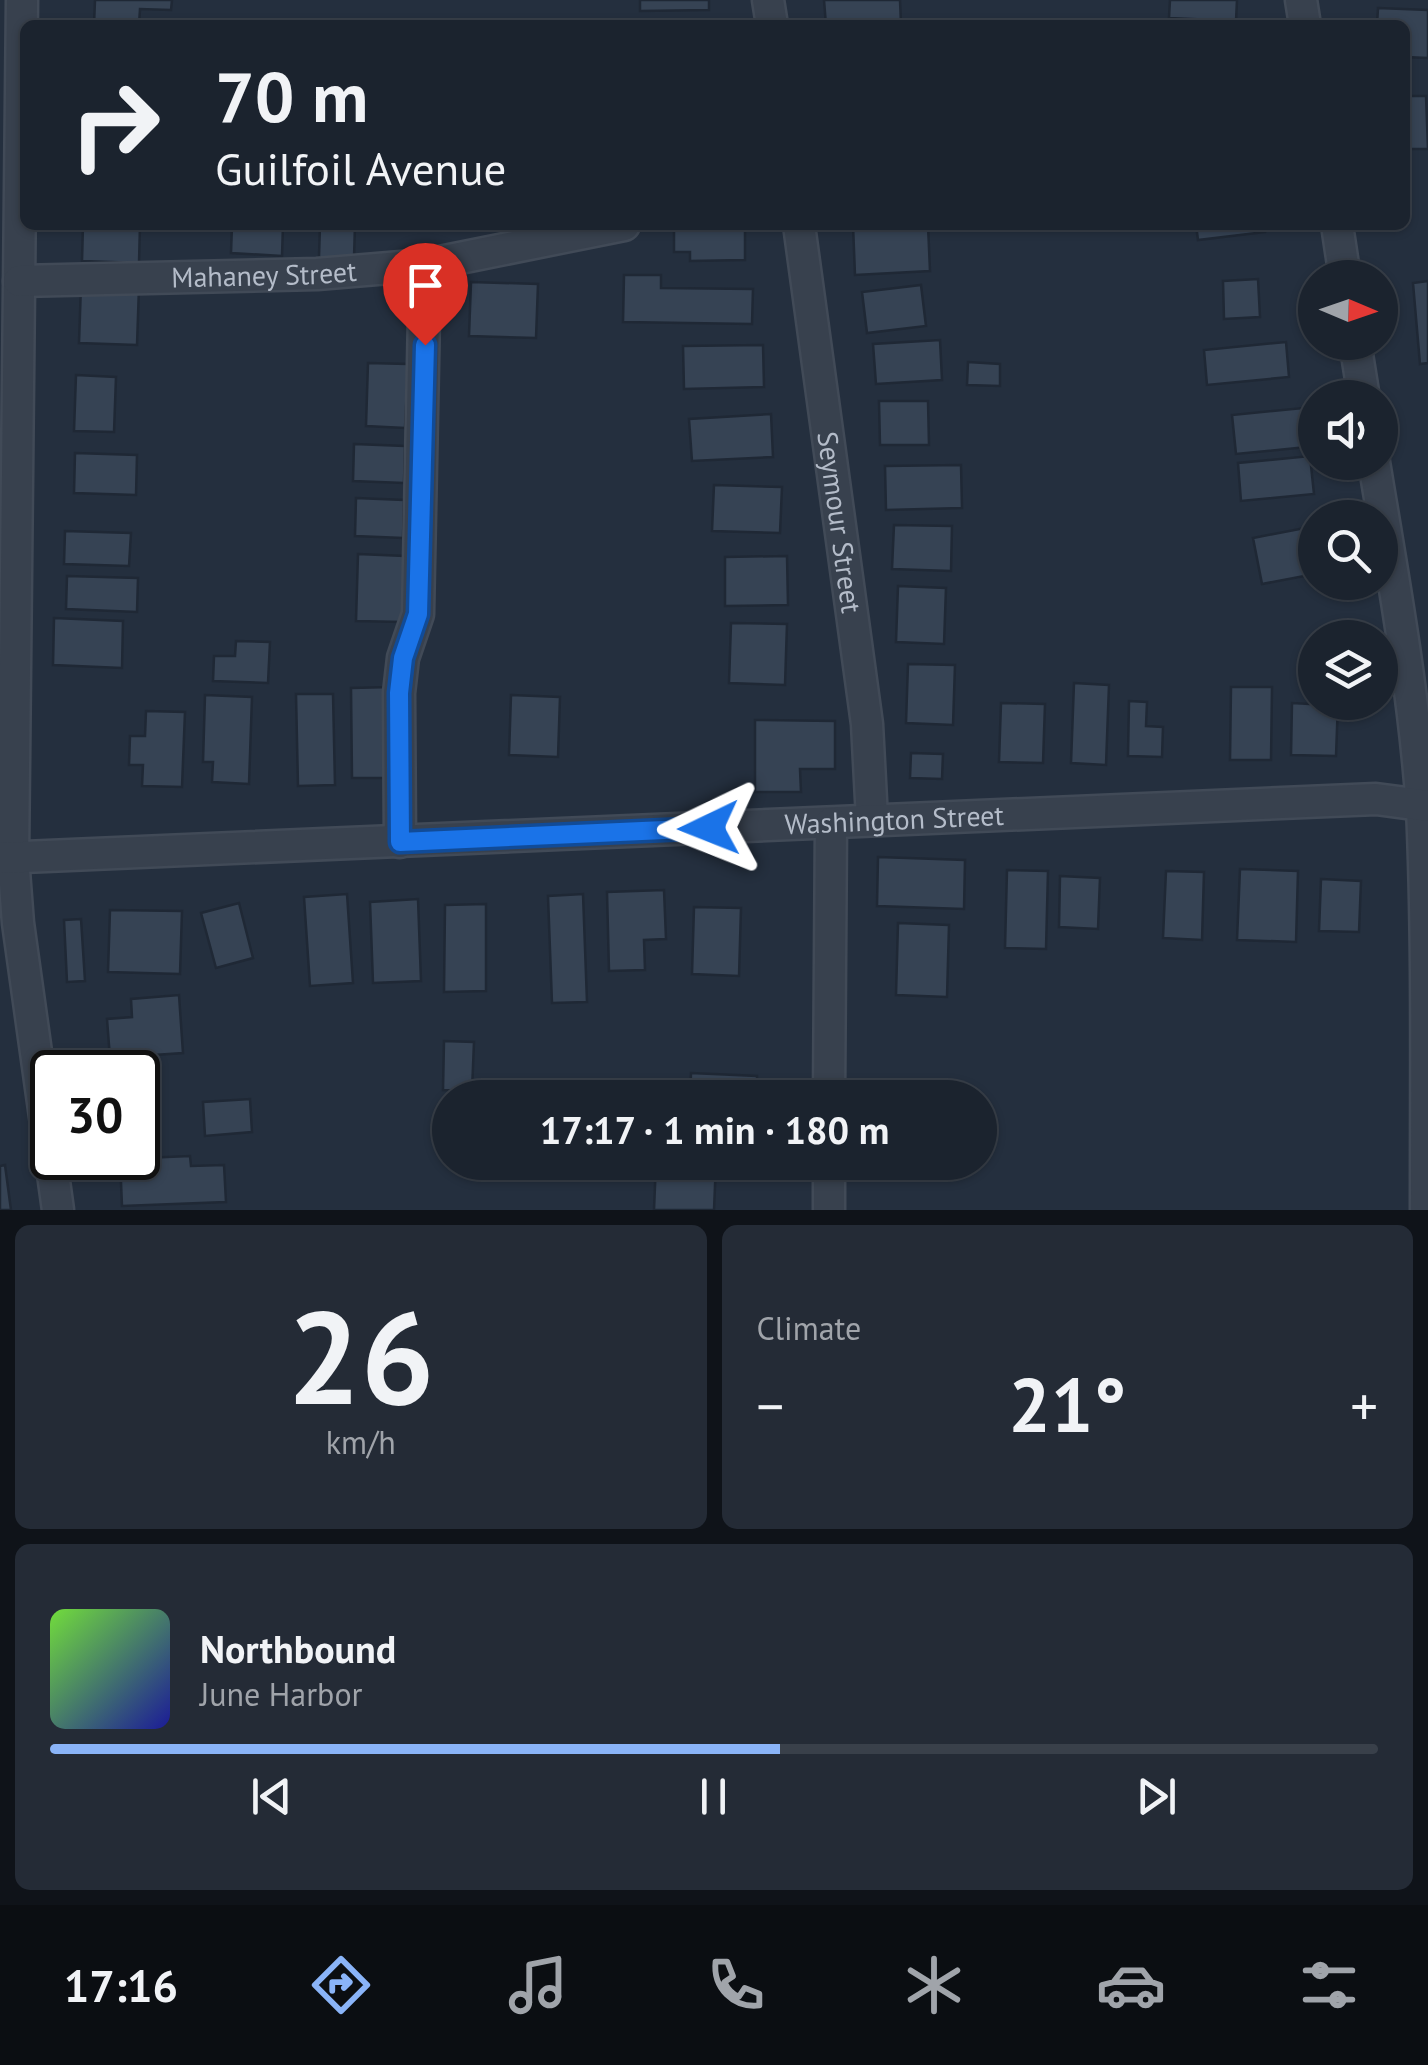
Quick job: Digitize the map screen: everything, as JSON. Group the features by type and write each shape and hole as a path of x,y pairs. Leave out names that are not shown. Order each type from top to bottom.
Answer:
{"street":[{"path":"20,187 7,858 58,1210"},
{"name":"Mahaney Street","path":"19,281 317,274 425,265 599,230"},
{"name":"Seymour Street","path":"800,230 867,724 872,819"},
{"path":"1338,230 1342,260"},
{"path":"400,842 399,693 403,658 418,614 425,265"},
{"path":"1377,480 1425,806 1426,1210"},
{"name":"Washington Street","path":"7,858 1376,799 1425,806"},
{"path":"829,1080 831,822"},
{"path":"828,1210 829,1180"}],"building":[{"path":"95,0 172,0 171,10 140,9 139,20 94,20"},
{"path":"640,0 709,0 709,10 640,11"},
{"path":"824,0 900,0 901,20 826,20"},
{"path":"1170,0 1237,0 1236,20 1169,18"},
{"path":"1378,8 1428,10 1428,58 1410,57 1410,20 1377,20"},
{"path":"1410,96 1426,96 1428,149 1410,149"},
{"path":"83,230 140,230 139,263 82,261"},
{"path":"232,230 283,230 282,256 231,253"},
{"path":"320,230 355,230 354,258 319,257"},
{"path":"674,230 745,230 745,260 690,261 690,252 674,252"},
{"path":"853,230 928,230 930,271 855,275"},
{"path":"1197,230 1265,230 1265,232 1198,240"},
{"path":"624,275 661,275 661,288 753,289 752,324 623,322"},
{"path":"1258,279 1260,317 1224,319 1223,281"},
{"path":"1428,281 1428,363 1420,364 1413,283"},
{"path":"471,282 538,284 536,338 469,336"},
{"path":"81,285 139,287 137,345 79,343"},
{"path":"921,285 926,326 867,333 862,292"},
{"path":"940,340 942,380 876,384 873,344"},
{"path":"1286,342 1289,377 1207,385 1204,350"},
{"path":"763,345 764,387 684,389 683,346"},
{"path":"968,362 1000,364 1000,386 967,385"},
{"path":"368,363 408,364 405,428 366,426"},
{"path":"76,375 116,377 114,432 74,431"},
{"path":"879,401 928,401 929,445 880,445"},
{"path":"1298,408 1298,448 1236,454 1232,415"},
{"path":"771,414 773,457 692,461 689,419"},
{"path":"354,444 405,446 404,483 353,481"},
{"path":"75,453 137,455 136,495 74,493"},
{"path":"1298,457 1298,480 1313,480 1314,494 1241,501 1238,463"},
{"path":"961,465 962,508 886,510 885,466"},
{"path":"714,485 782,487 780,533 712,531"},
{"path":"356,498 404,500 403,538 355,536"},
{"path":"894,525 952,526 951,571 892,569"},
{"path":"1298,529 1298,577 1262,584 1253,538"},
{"path":"65,531 131,533 129,566 64,564"},
{"path":"358,554 405,556 403,622 356,621"},
{"path":"787,556 788,605 725,606 725,557"},
{"path":"67,576 138,578 137,612 66,609"},
{"path":"898,586 946,588 944,644 896,642"},
{"path":"54,618 123,621 122,668 53,665"},
{"path":"731,623 787,624 785,685 729,683"},
{"path":"236,641 270,642 268,683 213,681 214,656 235,656"},
{"path":"908,664 955,665 953,725 906,723"},
{"path":"1074,683 1109,685 1106,765 1071,763"},
{"path":"391,687 392,778 352,778 351,688"},
{"path":"1231,687 1272,687 1271,760 1230,760"},
{"path":"296,694 333,694 335,785 298,786"},
{"path":"205,695 252,697 249,784 212,782 213,762 203,762"},
{"path":"511,695 560,697 558,757 509,755"},
{"path":"1129,701 1147,702 1146,726 1163,727 1162,757 1128,756"},
{"path":"1001,703 1045,704 1043,763 999,762"},
{"path":"1292,703 1298,703 1298,720 1337,720 1336,756 1291,755"},
{"path":"146,711 185,712 182,787 142,786 143,765 129,765 130,736 145,736"},
{"path":"755,720 835,721 835,769 800,769 801,792 755,792"},
{"path":"911,753 943,754 942,779 910,778"},
{"path":"878,857 965,860 964,909 877,906"},
{"path":"1240,869 1298,871 1296,942 1237,940"},
{"path":"1007,870 1048,871 1046,949 1005,948"},
{"path":"1166,871 1204,872 1202,940 1163,938"},
{"path":"1060,876 1100,878 1098,929 1059,927"},
{"path":"1321,879 1361,881 1359,932 1319,931"},
{"path":"664,890 666,939 644,940 645,970 609,971 607,892"},
{"path":"347,894 353,983 310,986 304,897"},
{"path":"583,894 587,1002 552,1003 548,896"},
{"path":"418,899 421,981 373,983 370,902"},
{"path":"239,903 253,958 216,968 201,913"},
{"path":"486,904 486,991 444,992 445,905"},
{"path":"694,907 741,908 739,976 692,974"},
{"path":"110,910 182,911 180,974 108,972"},
{"path":"81,919 85,981 67,982 64,920"},
{"path":"898,923 949,925 947,997 896,995"},
{"path":"179,995 183,1053 109,1050 107,1019 132,1017 131,999"},
{"path":"444,1041 474,1042 472,1080 443,1080"},
{"path":"691,1073 757,1076 757,1080 691,1080"},
{"path":"250,1099 252,1132 205,1136 203,1102"},
{"path":"190,1156 191,1166 224,1165 226,1202 122,1206 121,1180 160,1180 160,1157"},
{"path":"5,1165 11,1210 0,1210 0,1166"},
{"path":"655,1180 715,1180 714,1210 654,1210"}],"route":[{"path":"425,345 418,614 403,658 399,693 400,842 709,828"}]}
